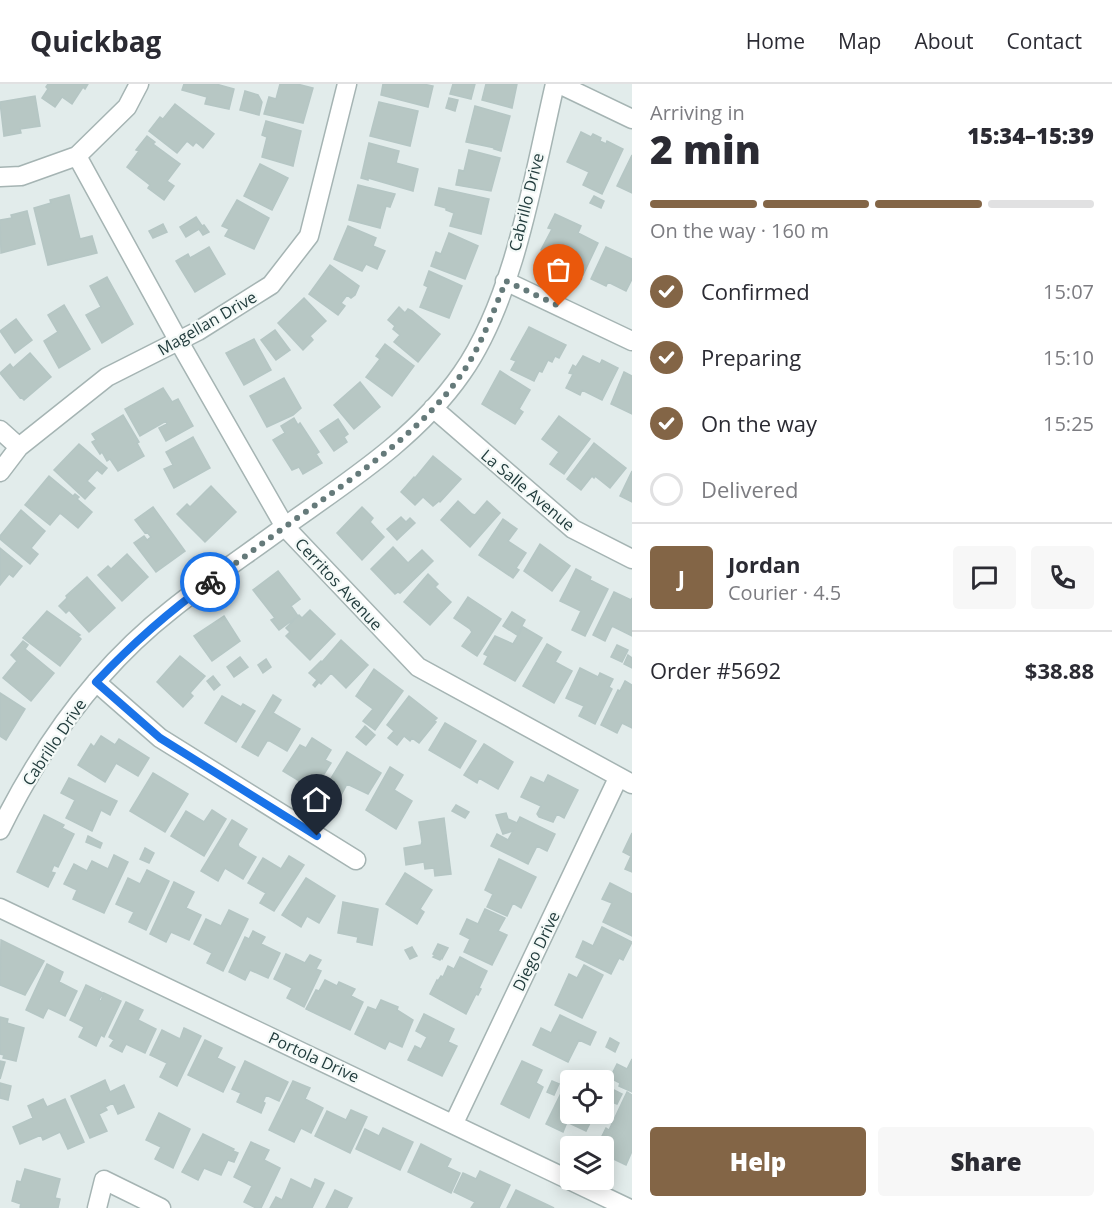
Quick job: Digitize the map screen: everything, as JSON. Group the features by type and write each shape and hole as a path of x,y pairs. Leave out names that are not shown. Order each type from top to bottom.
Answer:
{"street":[{"path":"0,177 21,176 77,156 127,106 139,84"},
{"name":"Magellan Drive","path":"0,472 19,447 107,377 198,331 271,285 309,236 347,84"},
{"path":"557,84 632,118"},
{"name":"Cabrillo Drive","path":"0,830 32,769 61,727 96,682 132,644 170,610 393,447 433,408 462,372 488,328 506,281 557,84"},
{"name":"Cerritos Avenue","path":"77,156 178,340 285,527 418,667 625,781"},
{"path":"506,281 632,341"},
{"name":"La Salle Avenue","path":"433,408 573,529 632,559"},
{"path":"0,430 19,447"},
{"path":"96,682 160,738 356,860"},
{"name":"Diego Drive","path":"454,1124 625,781"},
{"name":"Portola Drive","path":"0,908 628,1208"},
{"path":"97,1208 104,1180 161,1208"}],"building":[{"path":"48,84 88,84 85,89 83,87 72,104 62,97 55,107 42,98 48,89 46,87"},
{"path":"184,84 216,84 234,89 229,109 205,104 207,97 182,90"},
{"path":"280,84 297,84 313,88 303,123 264,114 269,97 276,99"},
{"path":"383,84 433,86 428,107 381,95"},
{"path":"453,84 475,84 471,99 450,94"},
{"path":"486,84 517,84 512,108 482,100"},
{"path":"245,91 258,95 262,102 259,115 240,110"},
{"path":"35,96 40,126 20,129 21,133 4,136 0,102"},
{"path":"449,98 458,100 455,111 446,108"},
{"path":"379,102 418,111 410,146 370,136"},
{"path":"175,104 214,134 203,148 196,142 193,146 187,141 177,153 149,131"},
{"path":"475,106 510,116 501,151 466,142"},
{"path":"266,121 301,131 293,166 262,157 267,137 262,135"},
{"path":"581,132 591,137 593,134 606,144 607,141 623,149 602,194 583,185 589,172 567,162"},
{"path":"147,136 155,142 153,144 180,164 167,181 174,186 164,200 148,188 150,185 127,167"},
{"path":"369,143 399,151 396,163 418,169 413,191 361,178"},
{"path":"469,150 500,158 491,191 456,185 459,170 464,171"},
{"path":"632,155 632,193 617,186"},
{"path":"260,164 288,178 272,210 244,196"},
{"path":"358,185 395,194 390,207 386,206 380,228 349,220"},
{"path":"439,188 489,199 481,234 450,226 454,213 435,205"},
{"path":"69,195 80,239 92,236 97,253 48,265 34,208 51,203 50,200"},
{"path":"594,196 604,201 601,208 590,203"},
{"path":"237,200 269,218 254,249 225,236 229,229 222,226"},
{"path":"27,211 35,244 1,253 0,220 12,218 11,215"},
{"path":"555,214 581,226 578,233 598,243 583,275 567,267 569,264 541,250 552,229 548,228"},
{"path":"196,217 209,232 203,235 199,229 186,237 180,227"},
{"path":"163,224 167,232 153,238 149,231"},
{"path":"348,226 376,238 373,246 385,251 377,269 366,264 362,271 334,259"},
{"path":"449,233 478,246 465,279 431,266 436,252 441,254"},
{"path":"209,247 225,274 195,292 176,261 188,254 190,258"},
{"path":"606,247 632,259 632,279 626,291 608,282 606,286 591,279"},
{"path":"330,265 359,286 355,295 351,298 347,295 341,303 345,306 338,315 309,294"},
{"path":"429,271 462,286 449,318 420,307 428,287 424,285"},
{"path":"107,277 133,324 102,343 86,315 101,307 90,286"},
{"path":"304,298 326,321 310,336 313,340 303,350 278,323"},
{"path":"64,305 90,349 59,368 44,341 58,332 48,315"},
{"path":"399,307 405,313 408,309 412,311 440,334 418,362 394,342 400,335 388,320"},
{"path":"16,319 32,340 15,353 0,331"},
{"path":"529,327 566,345 559,358 555,356 552,362 548,360 534,381 511,370 516,361 511,359"},
{"path":"275,330 290,350 276,360 261,340"},
{"path":"254,339 271,370 244,385 226,353"},
{"path":"385,344 414,366 392,396 366,377 380,359 376,356"},
{"path":"30,353 51,377 24,400 0,373 10,364 13,368"},
{"path":"583,356 600,364 602,360 618,368 602,400 582,390 580,395 566,388 573,374 569,373 573,365 576,367"},
{"path":"500,371 530,390 519,409 523,412 515,424 482,404"},
{"path":"624,372 632,376 632,414 611,404"},
{"path":"284,378 301,408 293,415 267,427 250,396"},
{"path":"360,382 380,407 354,429 334,405"},
{"path":"163,388 172,402 178,399 193,426 166,441 159,428 167,424 166,421 140,436 125,409"},
{"path":"123,415 139,442 137,443 144,456 118,471 110,459 107,461 102,452 100,454 92,442 96,440 92,434"},
{"path":"559,416 590,439 564,474 550,464 559,452 542,439"},
{"path":"294,418 298,425 300,423 319,452 316,454 322,463 303,474 299,467 292,470 273,440 285,433 281,426"},
{"path":"338,419 348,434 344,437 347,442 334,451 320,431"},
{"path":"193,437 210,468 174,488 164,469 173,465 166,452"},
{"path":"594,443 626,468 610,488 592,476 581,490 567,479"},
{"path":"79,444 107,468 102,474 97,470 87,481 95,488 85,499 54,470"},
{"path":"433,456 461,479 440,502 433,506 423,497 415,505 401,492"},
{"path":"632,471 632,502 620,496"},
{"path":"49,476 73,496 75,494 79,497 77,499 92,512 78,528 60,513 50,525 25,505"},
{"path":"211,486 236,512 205,542 177,514 187,504 190,507"},
{"path":"458,501 475,515 487,501 500,513 470,547 441,520"},
{"path":"153,507 185,551 156,572 134,543 144,536 147,540 151,537 135,520"},
{"path":"362,507 373,518 370,522 384,537 362,560 337,533"},
{"path":"21,510 45,531 31,548 38,554 30,564 0,539"},
{"path":"401,517 406,522 410,518 415,523 397,540 387,529"},
{"path":"503,519 517,529 508,541 526,553 516,568 519,570 513,578 479,555"},
{"path":"540,544 570,566 552,591 524,571"},
{"path":"393,547 408,563 422,550 433,561 400,593 395,594 371,569"},
{"path":"0,548 22,566 13,577 9,574 0,585"},
{"path":"127,554 148,577 122,601 98,575 108,566 111,569"},
{"path":"576,569 591,577 590,580 608,589 585,636 572,630 581,611 560,601"},
{"path":"278,571 300,599 291,606 298,616 279,630 271,620 275,618 253,590"},
{"path":"428,574 438,584 435,587 451,602 430,625 404,602"},
{"path":"87,577 115,608 89,632 69,610 66,613 59,606 67,598 66,596"},
{"path":"614,592 631,600 632,598 632,636 612,626 605,641 593,635"},
{"path":"468,597 501,619 477,656 462,646 472,632 454,618"},
{"path":"310,610 335,634 310,660 286,636 290,632 286,628 299,615 302,618"},
{"path":"47,611 80,635 78,636 81,639 60,666 23,638"},
{"path":"512,612 525,620 517,635 503,626"},
{"path":"224,616 240,641 212,661 194,636"},
{"path":"523,627 542,638 515,681 484,664 488,656 484,654 495,636 513,644"},
{"path":"341,640 368,665 346,688 331,673 315,687 313,685 317,680 309,673"},
{"path":"23,641 28,645 25,649 54,673 31,701 3,678 17,661 11,655"},
{"path":"547,644 561,652 555,662 572,671 554,703 523,686"},
{"path":"617,645 628,650 622,662 611,657"},
{"path":"628,655 632,658 632,668 624,664"},
{"path":"180,656 205,676 190,693 193,696 183,707 157,682"},
{"path":"240,657 248,667 234,677 227,667"},
{"path":"266,659 271,667 263,673 258,665"},
{"path":"580,668 598,677 600,673 613,679 609,687 612,689 595,724 579,716 584,706 566,698"},
{"path":"374,669 403,691 375,730 363,721 373,709 356,696"},
{"path":"213,676 220,685 214,690 207,681"},
{"path":"625,681 632,685 632,728 622,723 617,733 601,725 618,690 620,691"},
{"path":"0,693 25,709 6,740 0,736"},
{"path":"273,695 281,700 273,713 300,729 287,751 267,741 258,756 242,747"},
{"path":"222,696 241,707 243,704 255,711 236,742 205,723"},
{"path":"409,696 437,718 419,743 412,738 410,741 404,736 397,745 388,738 394,731 387,725"},
{"path":"445,723 476,741 460,768 429,750"},
{"path":"365,726 375,735 366,745 356,737"},
{"path":"101,736 115,745 119,739 149,758 138,776 116,763 105,782 78,765 91,744 94,747"},
{"path":"312,738 331,750 325,760 331,763 314,790 283,771 300,745 306,748"},
{"path":"484,744 513,762 498,789 479,778 477,783 464,775"},
{"path":"347,752 381,773 368,794 347,784 339,799 324,790"},
{"path":"390,767 403,775 394,790 412,801 396,829 366,810"},
{"path":"153,773 188,794 165,832 130,811"},
{"path":"548,775 578,790 564,818 557,814 553,822 539,817 537,814 541,806 521,797 531,777 544,783"},
{"path":"69,778 117,801 110,815 101,810 92,831 66,818 75,800 61,793"},
{"path":"456,805 469,812 465,818 452,811"},
{"path":"212,810 226,819 204,856 171,836 186,811 204,822"},
{"path":"506,813 508,819 517,823 520,817 555,834 547,851 537,846 528,864 491,846 497,834 508,840 513,831 503,834 496,815"},
{"path":"44,815 64,825 62,828 74,834 58,867 54,865 51,872 55,873 48,887 17,872"},
{"path":"444,818 451,874 435,876 434,868 425,869 424,862 406,865 404,848 421,845 422,842 419,822"},
{"path":"232,820 247,829 238,844 239,847 256,857 243,879 225,868 218,881 201,871"},
{"path":"632,833 632,872 625,869 631,856 623,852"},
{"path":"88,836 102,843 100,848 86,842"},
{"path":"145,848 154,853 149,863 140,859"},
{"path":"114,855 128,862 104,913 73,899 77,890 64,884 74,864 87,871 92,861 108,869"},
{"path":"289,856 304,865 274,911 260,903 266,893 248,883 263,858 281,869"},
{"path":"499,859 536,877 521,908 513,903 507,916 487,907 493,894 485,890"},
{"path":"147,870 169,881 146,930 129,922 134,912 116,904 128,878 140,884"},
{"path":"405,873 432,890 420,909 424,912 417,924 386,904"},
{"path":"306,878 335,896 319,923 307,916 301,927 282,915"},
{"path":"174,882 194,892 186,908 201,915 189,940 171,932 166,942 150,934"},
{"path":"610,883 632,894 632,936 603,922 612,903 602,899"},
{"path":"343,902 378,909 372,945 357,942 358,937 338,933"},
{"path":"485,909 505,918 498,931 507,935 492,965 464,952 470,939 460,934 467,919 478,924"},
{"path":"229,910 248,919 223,971 207,963 212,953 194,944 206,919 221,926"},
{"path":"602,927 632,942 623,960 619,958 611,974 576,957 583,941 593,946"},
{"path":"253,931 265,937 261,944 280,953 268,978 250,970 245,980 229,972 245,937 249,939"},
{"path":"1,940 44,961 25,995 0,985"},
{"path":"438,944 448,948 440,960 433,957"},
{"path":"412,947 417,956 410,959 405,950"},
{"path":"286,954 305,963 310,955 321,960 316,969 321,971 304,1007 287,998 292,988 274,979"},
{"path":"460,957 487,971 479,988 481,989 466,1014 430,994 448,966 454,969"},
{"path":"47,964 63,972 59,982 77,991 65,1016 48,1008 43,1018 26,1010"},
{"path":"584,965 603,975 582,1018 555,1005 569,974 577,978"},
{"path":"325,980 337,986 339,982 355,989 351,996 363,1002 350,1030 306,1009 316,990 319,991"},
{"path":"86,985 103,993 99,1000 101,1001 104,993 121,1001 104,1037 101,1035 96,1046 79,1037 84,1027 70,1020"},
{"path":"381,1000 398,1007 397,1010 413,1020 402,1047 389,1041 385,1049 355,1034 368,1007 376,1010"},
{"path":"126,1002 143,1010 138,1020 156,1029 145,1053 126,1044 122,1052 110,1046 114,1040 109,1037"},
{"path":"424,1014 454,1029 448,1042 457,1046 442,1076 408,1060 415,1046 421,1049 427,1037 416,1031"},
{"path":"560,1015 596,1032 590,1045 579,1040 568,1062 533,1045 541,1028 551,1033"},
{"path":"0,1017 8,1019 7,1023 24,1028 16,1061 3,1058 4,1055 0,1054"},
{"path":"184,1028 201,1036 177,1086 160,1077 167,1063 150,1055 162,1030 180,1039"},
{"path":"610,1038 619,1043 615,1052 606,1047"},
{"path":"205,1040 222,1048 217,1058 235,1067 223,1092 188,1075"},
{"path":"632,1059 632,1092 619,1086 620,1083 614,1080 614,1070 617,1064 627,1069"},
{"path":"0,1061 5,1062 0,1079"},
{"path":"245,1061 288,1082 279,1101 266,1095 261,1113 237,1102 241,1093 232,1089"},
{"path":"522,1061 542,1070 536,1083 543,1087 529,1118 501,1104"},
{"path":"105,1080 110,1092 124,1085 134,1107 118,1114 113,1103 105,1107 107,1110 99,1114 107,1131 90,1138 71,1096"},
{"path":"293,1081 310,1088 305,1099 323,1108 311,1133 301,1128 294,1142 269,1130"},
{"path":"552,1081 559,1084 554,1095 547,1092"},
{"path":"0,1083 11,1086 8,1100 0,1098"},
{"path":"614,1090 622,1094 617,1104 614,1103"},
{"path":"627,1092 632,1095 632,1151 626,1165 614,1159 614,1136 602,1136 606,1128 609,1130 614,1124"},
{"path":"560,1095 560,1124 566,1124 563,1132 546,1124"},
{"path":"43,1099 47,1107 65,1099 84,1142 68,1149 60,1132 43,1140 41,1135 20,1144 13,1127 33,1118 28,1106"},
{"path":"351,1110 367,1117 350,1153 315,1136 327,1111 346,1120"},
{"path":"159,1113 190,1129 173,1168 155,1159 161,1147 146,1140"},
{"path":"571,1124 590,1124 586,1131"},
{"path":"383,1128 413,1142 400,1170 356,1149 365,1129 379,1136"},
{"path":"203,1134 238,1153 234,1162 228,1160 221,1175 204,1168 198,1180 182,1172"},
{"path":"251,1142 269,1150 264,1160 280,1168 261,1208 244,1202 252,1186 234,1177"},
{"path":"421,1144 451,1159 447,1167 460,1173 451,1193 408,1172"},
{"path":"25,1169 60,1179 55,1198 60,1199 58,1208 22,1208 21,1204 12,1201 17,1181 21,1182"},
{"path":"480,1171 510,1185 499,1208 471,1208 475,1202 454,1192 463,1173 476,1179"},
{"path":"291,1179 311,1189 315,1179 324,1183 312,1208 270,1208 276,1197 282,1200"},
{"path":"335,1190 352,1198 347,1208 326,1208"},
{"path":"516,1190 554,1208 507,1208"}],"way so far":[{"path":"210,582 355,477 393,447 433,408 462,372 488,328 506,281 559,306"}],"route":[{"path":"210,582 170,610 132,644 96,682 160,738 317,836"}]}
